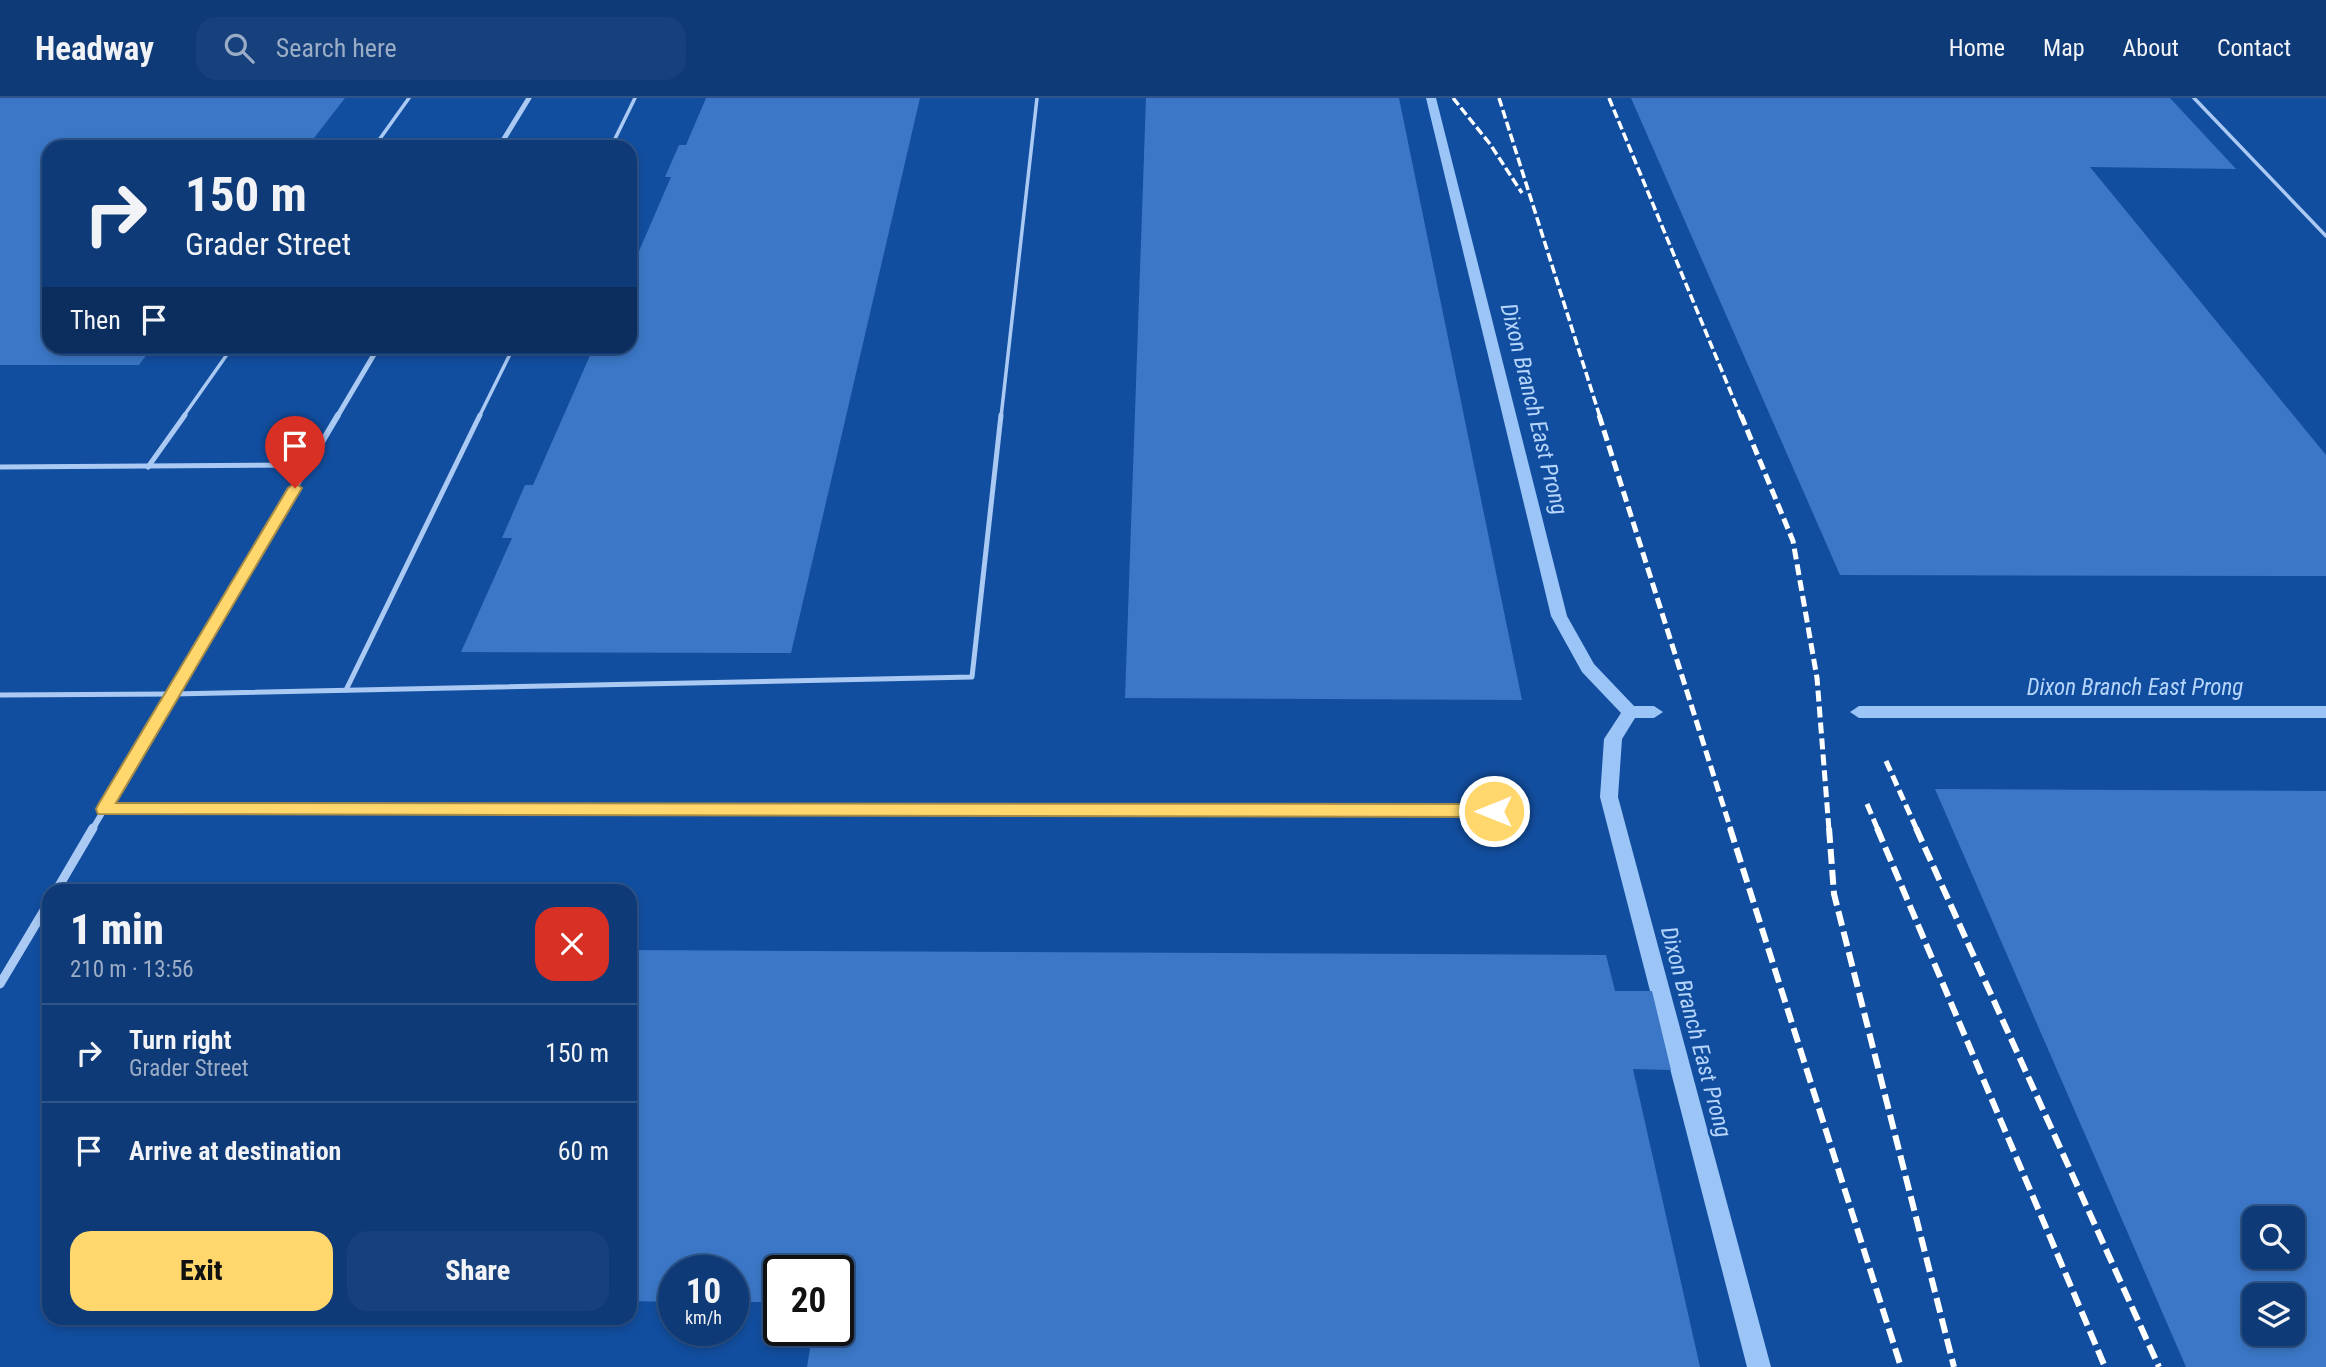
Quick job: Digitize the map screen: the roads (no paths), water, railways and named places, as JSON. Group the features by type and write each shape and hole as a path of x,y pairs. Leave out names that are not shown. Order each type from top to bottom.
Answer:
{"street":[{"path":"503,140 529,98"},
{"path":"60,884 374,354"},
{"path":"0,984 42,914"}],"lane":[{"path":"379,140 409,98"},
{"path":"614,140 635,98"},
{"path":"1,696 972,677 1037,98"},
{"path":"2194,98 2326,236"},
{"path":"148,467 227,354"},
{"path":"346,690 510,354"},
{"path":"0,467 308,465"},
{"path":"104,809 1494,811"}],"waterway":[{"name":"Dixon Branch East Prong","path":"1431,98 1559,616 1588,668 1630,712"},
{"name":"Dixon Branch East Prong","path":"1630,712 1654,712"},
{"name":"Dixon Branch East Prong","path":"1630,712 1613,739 1609,797 1759,1367"},
{"name":"Dixon Branch East Prong","path":"1859,712 2326,712"}],"railway":[{"path":"1453,98 1490,144 1522,193"},
{"path":"1499,98 1600,417"},
{"path":"1609,98 1741,417"},
{"path":"1599,415 1731,830"},
{"path":"1741,415 1793,541 1817,678 1829,830"},
{"path":"1886,761 1917,830"},
{"path":"1867,804 1878,830"},
{"path":"1730,828 1901,1367"},
{"path":"1829,828 1834,894 1954,1367"},
{"path":"1877,828 2105,1367"},
{"path":"1916,828 2159,1367"}]}
